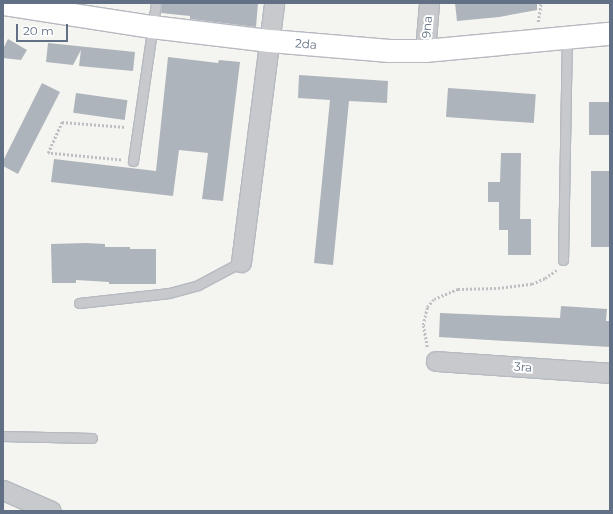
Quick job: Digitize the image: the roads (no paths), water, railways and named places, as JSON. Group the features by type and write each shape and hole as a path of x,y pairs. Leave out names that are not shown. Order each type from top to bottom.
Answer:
{"street":[{"path":"241,262 274,3"},
{"name":"9na","path":"425,51 429,3"},
{"name":"2da","path":"3,4 152,27 270,41 390,51 425,51 610,34"},
{"name":"3ra","path":"436,361 610,373"},
{"path":"3,490 51,511"}],"lane":[{"path":"133,161 156,3"},
{"path":"563,260 567,38"},
{"path":"79,303 169,293 198,285 241,262"},
{"path":"3,436 92,438"}]}
